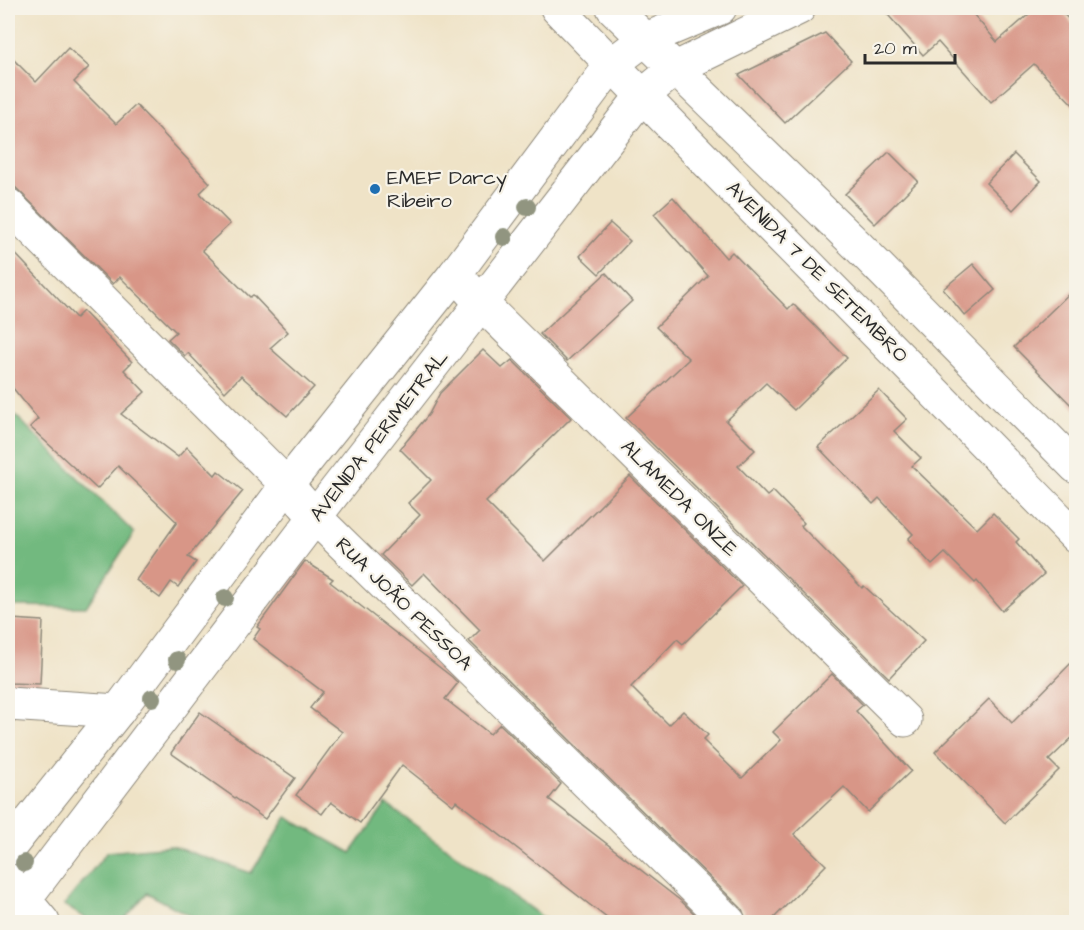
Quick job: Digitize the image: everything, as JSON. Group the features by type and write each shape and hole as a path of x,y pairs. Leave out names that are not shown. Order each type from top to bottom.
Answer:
{"street":[{"name":"AVENIDA 7 DE SETEMBRO","path":"557,8 641,96 823,276 1075,533"},
{"path":"613,8 857,245 1077,468"},
{"name":"AVENIDA PERIMETRAL","path":"8,849 118,711 287,485 455,274 612,64 644,40 720,8"},
{"name":"AVENIDA PERIMETRAL","path":"21,906 315,517 641,96 676,68 799,8"},
{"name":"RUA JOÃO PESSOA","path":"8,206 287,485 315,517 729,922"},
{"path":"823,276 857,245"},
{"name":"ALAMEDA ONZE","path":"455,274 482,304 905,720"},
{"path":"8,704 118,711"},
{"path":"61,783 93,811"}],"green space":[{"path":"8,408 134,533 86,607 8,606"},
{"path":"386,804 549,922 202,922 147,893 122,922 91,922 64,905 107,852 172,846 251,873 287,817 351,853"}],"building":[{"path":"882,8 968,8 997,42 1036,8 1058,8 1077,28 1077,109 1034,64 991,102 938,42 923,55"},
{"path":"825,33 851,61 785,123 739,75"},
{"path":"68,48 89,67 74,82 116,124 136,105 210,183 200,193 230,224 202,250 250,297 253,295 288,332 270,348 314,387 287,416 241,376 225,392 188,353 185,356 168,339 176,332 120,277 113,284 8,180 8,54 36,82"},
{"path":"889,152 918,181 875,224 845,194"},
{"path":"1014,154 1041,181 1013,210 986,183"},
{"path":"673,197 726,258 732,252 788,309 793,304 847,358 794,410 766,383 726,421 755,450 738,466 767,496 773,491 804,523 801,526 862,588 864,586 924,641 889,678 626,418 689,359 656,327 708,276 654,214"},
{"path":"610,223 630,241 599,274 580,256"},
{"path":"8,246 76,318 83,311 132,362 124,370 145,392 121,414 178,457 187,447 215,475 218,471 243,491 188,557 196,562 178,587 171,582 160,598 136,580 177,522 118,466 97,489 30,427 38,419 8,382"},
{"path":"973,264 995,290 965,316 943,289"},
{"path":"606,273 632,301 567,361 540,334"},
{"path":"1077,286 1077,411 1014,347"},
{"path":"483,350 502,368 512,360 571,418 486,502 545,561 630,476 742,586 683,644 677,639 631,687 669,725 683,711 708,735 703,740 742,778 781,740 773,732 832,674 863,705 856,711 911,771 868,812 844,787 794,834 826,865 770,922 747,922 742,909 469,641 480,630 424,573 412,585 381,555 420,515 408,503 431,480 400,449 429,414 440,393"},
{"path":"879,390 907,419 894,431 921,458 912,466 977,529 993,513 1019,539 1016,542 1044,574 1002,611 977,581 975,583 945,553 932,565 908,539 913,534 879,498 873,504 818,447"},
{"path":"305,561 333,579 330,582 452,677 458,683 445,699 490,734 500,724 561,784 549,799 681,901 703,922 612,922 456,801 453,805 402,765 360,823 331,802 322,814 296,795 342,732 310,708 323,692 253,639 260,629 257,627"},
{"path":"11,619 43,621 40,684 8,683"},
{"path":"1077,657 1077,733 1049,760 1059,770 1005,823 935,752 989,699 1012,723"},
{"path":"200,712 295,778 265,819 171,753"}],"place":[{"name":"EMEF Darcy Ribeiro","path":"375,189"}]}
